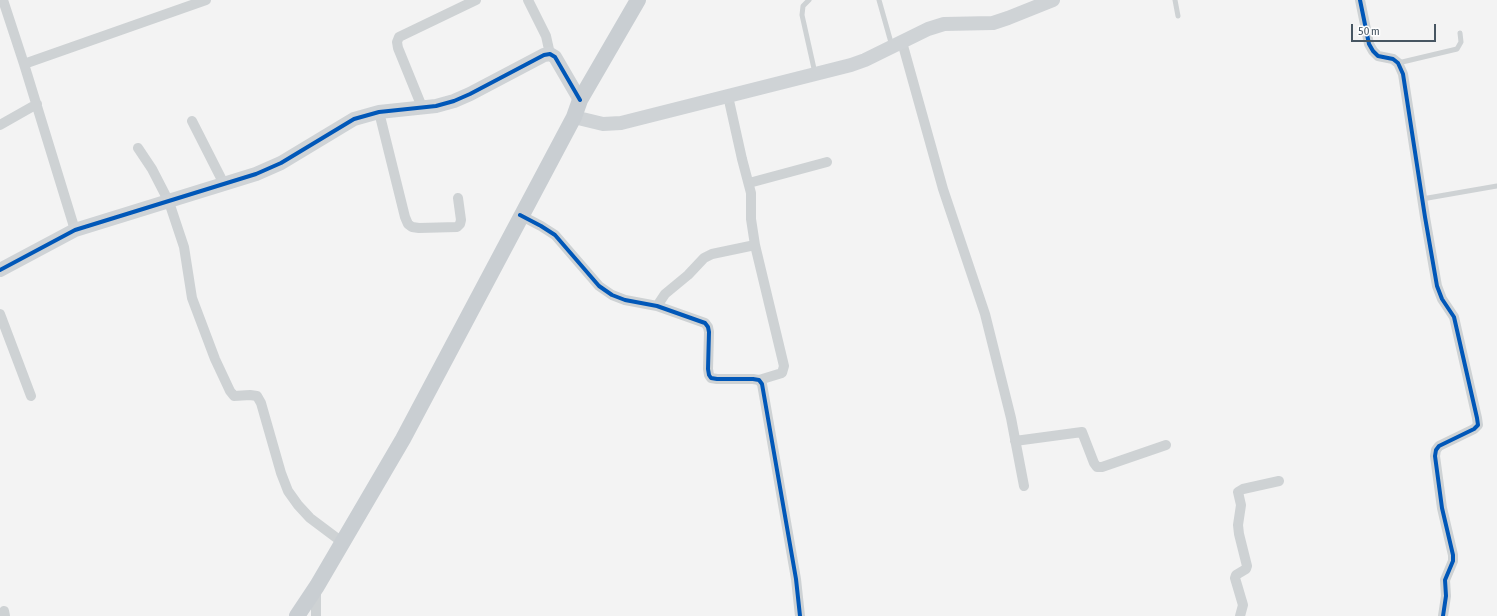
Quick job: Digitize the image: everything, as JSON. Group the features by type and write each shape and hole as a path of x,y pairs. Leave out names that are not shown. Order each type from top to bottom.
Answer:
{"main road":[{"path":"297,616 403,439 520,215 574,117 580,100 638,0"}],"street":[{"path":"3,0 76,230"},
{"path":"24,64 206,0"},
{"path":"422,107 398,48 398,38 476,0"},
{"path":"528,0 546,36 550,54"},
{"path":"574,117 602,124 612,124 728,96 865,60 928,29 944,24 993,23 1052,0"},
{"path":"1360,0 1369,44 1373,51 1378,56 1393,59 1398,63 1403,74 1437,286 1442,299 1454,317 1478,425 1474,429 1439,446 1436,450 1435,456 1442,508 1453,554 1453,561 1445,580 1446,596 1443,616"},
{"path":"897,44 960,244 985,314 1011,418 1024,486"},
{"path":"0,270 76,230 256,174 281,163 354,119 379,112 436,106 454,101 544,55 550,54 555,57 580,100"},
{"path":"520,215 542,226 555,235 599,286 612,295 625,300 657,306 705,323 709,332 708,369 711,378 759,380 782,373 784,366 755,245 751,219 751,193 728,96"},
{"path":"0,125 37,104"},
{"path":"379,112 408,224 412,227 419,228 457,227 461,220 458,198"},
{"path":"192,121 224,184"},
{"path":"138,148 152,169 169,202 184,247 192,298 215,359 230,391 234,396 250,394 257,396 261,403 288,491 310,518 342,542"},
{"path":"749,183 827,162"},
{"path":"657,306 665,294 688,275 704,258 712,254 755,245"},
{"path":"0,314 31,396"},
{"path":"759,380 764,390 782,504 796,579 800,616"},
{"path":"1015,441 1082,432 1094,463 1097,467 1102,468 1166,445"},
{"path":"1240,616 1243,605 1235,578 1236,575 1246,569 1247,566 1239,534 1238,525 1241,510 1238,492 1243,489 1279,481"},
{"path":"316,586 316,616"}],"lane":[{"path":"809,0 803,6 802,15 815,73"},
{"path":"879,0 897,44"},
{"path":"1175,0 1178,16"},
{"path":"1398,63 1457,49 1461,42 1460,32"},
{"path":"1422,199 1497,186"}],"cycle path":[{"path":"1360,0 1369,44 1373,51 1378,56 1393,59 1398,63 1403,74 1437,286 1442,299 1454,317 1478,425 1474,429 1439,446 1436,450 1435,456 1442,508 1453,555 1453,561 1445,580 1446,596 1443,616"},
{"path":"0,270 75,230 256,174 281,163 354,119 379,112 436,106 454,101 544,55 550,54 555,57 580,100"},
{"path":"520,215 555,235 599,286 612,295 625,300 657,306 705,323 709,332 708,369 711,378 753,379 759,380 762,384 796,579 800,616"}]}
